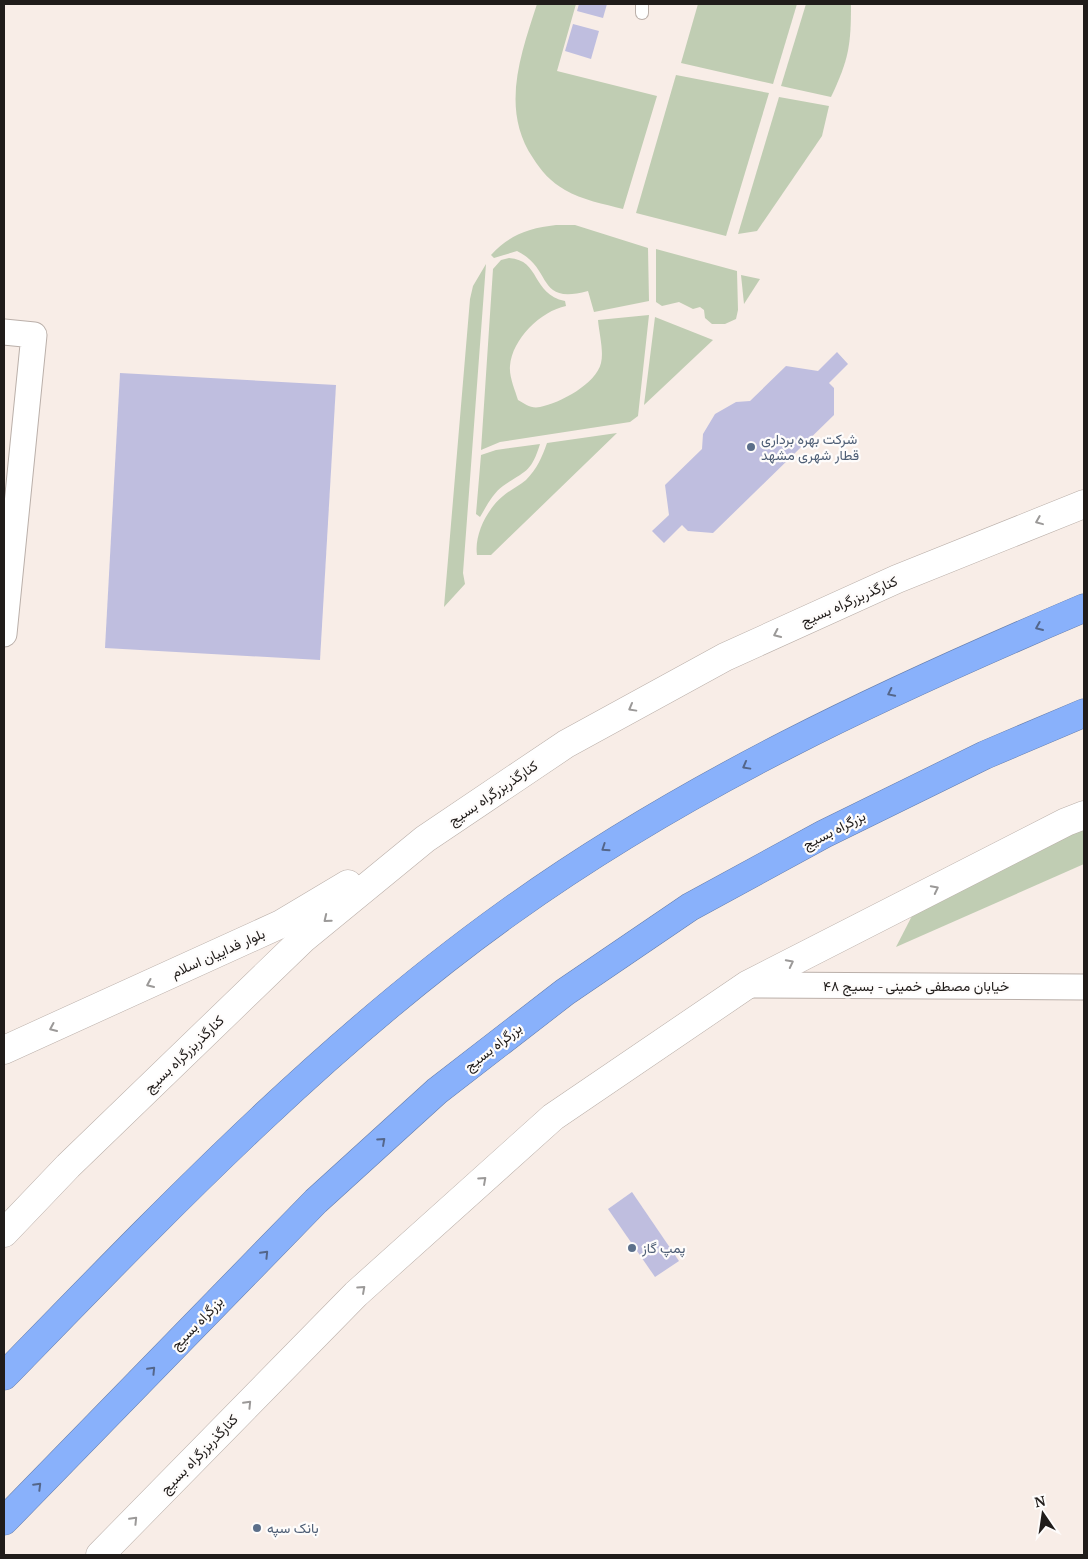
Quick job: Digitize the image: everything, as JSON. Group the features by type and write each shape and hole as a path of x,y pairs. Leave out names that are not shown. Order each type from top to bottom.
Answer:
{"highway":[{"path":"4,1376 248,1132 374,1017 508,913 640,824 779,748 945,667 1084,608"},
{"name":"بزرگراه بسیج","path":"4,1521 316,1202 437,1091 565,992 690,907 824,834 985,755 1084,713"},
{"path":"4,1360 52,1326"}],"main road":[{"name":"کنارگذربزرگراه بسیج","path":"4,1232 75,1160 303,939 425,839 566,744 725,657 897,579 1084,504"},
{"name":"کنارگذربزرگراه بسیج","path":"100,1555 356,1294 552,1117 747,985 1066,822 1084,815"},
{"name":"بلوار فداییان اسلام","path":"4,1050 281,924 425,839"}],"street":[{"path":"4,332 34,335 8,548 4,634"},
{"name":"خیابان مصطفی خمینی - بسیج ۴۸","path":"747,985 1084,987"}],"green space":[{"path":"537,4 576,4 557,71 657,96 623,209 586,199 560,187 539,167 523,139 517,120 517,81 525,42"},
{"path":"698,4 797,4 773,84 681,63"},
{"path":"806,4 851,4 848,52 831,97 781,86"},
{"path":"676,75 769,93 726,236 636,213"},
{"path":"779,97 829,106 822,136 757,231 738,234"},
{"path":"575,225 648,248 649,301 594,312 588,291 571,294 560,293 552,289 529,258 517,251 494,258 491,255 505,242 520,234 537,228"},
{"path":"656,249 737,271 738,310 736,319 725,324 712,324 705,318 704,310 700,307 693,309 679,302 662,306 656,302"},
{"path":"509,258 519,260 526,265 546,292 565,301 566,306 556,309 538,320 522,336 516,346 510,370 518,400 531,407 540,407 567,397 585,385 598,371 602,358 602,348 598,320 649,315 638,416 630,422 500,442 481,450 493,269 501,260"},
{"path":"486,264 463,573 465,584 444,607 470,299 473,286"},
{"path":"741,275 760,279 744,304"},
{"path":"655,317 713,340 644,405"},
{"path":"617,433 491,555 477,555 480,531 487,515 497,501 530,476 539,463 547,443"},
{"path":"540,444 534,461 527,470 496,492 480,517 476,514 481,455 496,450"},
{"path":"1084,824 1084,864 896,947 914,912"}],"building":[{"path":"579,4 607,4 603,18 577,11"},
{"path":"573,24 599,31 591,59 565,51"},
{"name":"شرکت بهره برداری قطار شهری مشهد","path":"837,352 848,364 829,383 834,388 834,415 713,533 688,531 682,525 664,543 652,531 669,515 665,485 702,449 703,434 715,414 736,402 750,401 786,366 818,371"},
{"path":"120,373 336,385 320,660 105,648"},
{"path":"632,1192 679,1261 655,1277 608,1209"}],"place":[{"name":"شرکت بهره برداری قطار شهری مشهد","path":"751,447"},
{"name":"پمپ گاز","path":"632,1248"},
{"name":"بانک سپه","path":"257,1528"}]}
